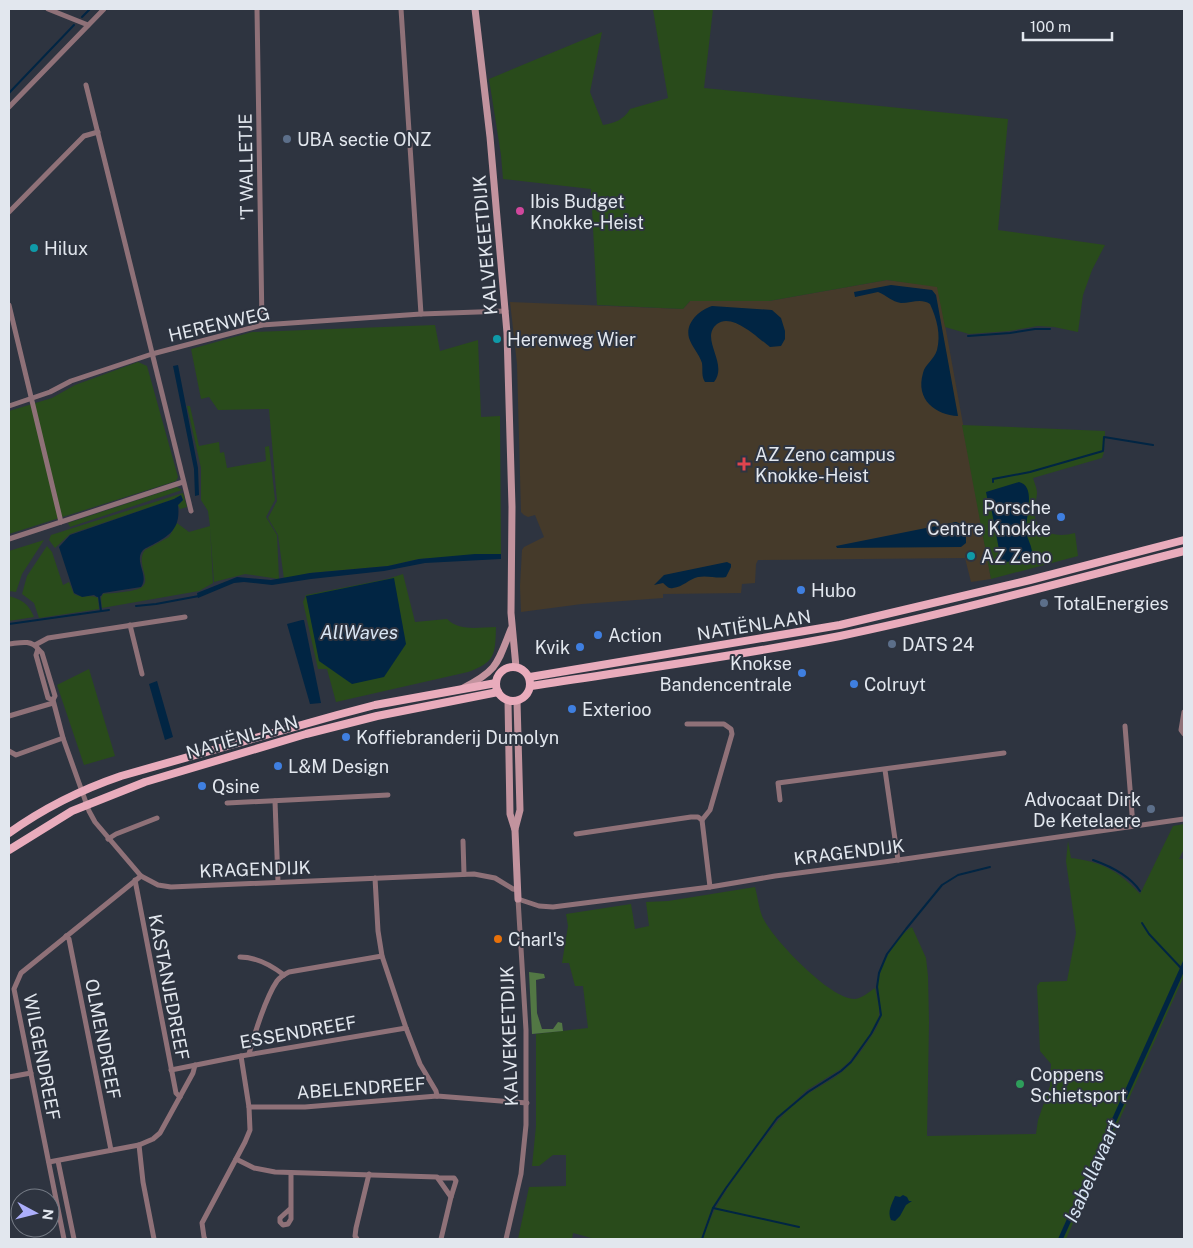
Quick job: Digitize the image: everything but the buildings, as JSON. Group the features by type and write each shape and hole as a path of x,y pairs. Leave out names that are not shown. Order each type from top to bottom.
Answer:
{"main road":[{"name":"NATIËNLAAN","path":"530,678 840,625 1022,582 1184,540"},
{"name":"NATIËNLAAN","path":"531,686 785,646 842,635 952,610 1184,551"},
{"path":"509,667 523,669 530,678 531,686 525,697 517,701 508,700 498,692 496,683 498,676 509,667"},
{"name":"NATIËNLAAN","path":"9,833 13,827 53,804 82,790 121,776 302,724 375,706 496,683"},
{"name":"NATIËNLAAN","path":"9,850 45,826 87,804 145,782 306,734 377,716 498,692"}],"street":[{"path":"48,9 88,25"},
{"path":"9,107 104,9"},
{"name":"'T WALLETJE","path":"257,9 262,325"},
{"path":"401,9 421,314"},
{"name":"KALVEKEETDIJK","path":"475,9 490,137 506,311 512,508 512,629 516,667"},
{"path":"86,85 191,511"},
{"path":"9,212 84,136 98,132"},
{"path":"9,305 61,522"},
{"name":"HERENWEG","path":"9,406 50,392 71,381 152,354 262,325 421,314 506,311"},
{"path":"9,539 183,482"},
{"path":"9,644 24,642 36,647 48,638 185,616"},
{"path":"130,625 142,674"},
{"name":"KALVEKEETDIJK","path":"461,689 479,680 492,670 501,657 512,629"},
{"name":"KRAGENDIJK","path":"36,647 36,655 48,698 53,701 63,738 95,822 141,876 151,882 164,886 464,874 495,878 512,889 518,890"},
{"name":"KALVEKEETDIJK","path":"506,1239 521,1174 527,1103 525,1020 515,830 510,814 508,700"},
{"path":"9,716 53,701"},
{"name":"KALVEKEETDIJK","path":"515,830 520,810 517,701"},
{"path":"1184,712 1181,730 1184,734"},
{"path":"687,724 724,724 731,729 732,734 710,810 702,820 710,887"},
{"path":"1125,726 1133,826"},
{"path":"9,752 16,755 63,738"},
{"path":"780,800 778,783 1004,753"},
{"path":"885,770 898,860"},
{"path":"227,803 388,795"},
{"path":"275,801 278,882"},
{"path":"576,834 691,817 698,817 702,820"},
{"path":"108,839 116,834 158,818"},
{"name":"KRAGENDIJK","path":"518,899 539,906 553,907 710,887 775,876 1184,819"},
{"path":"463,841 464,874"},
{"name":"WILGENDREEF","path":"64,1239 14,989 21,973 141,876"},
{"path":"375,878 378,931 382,956 406,1028 420,1064 436,1090 436,1096"},
{"name":"KASTANJEDREEF","path":"135,880 171,1070 176,1093 180,1096"},
{"name":"OLMENDREEF","path":"66,936 69,940 111,1150"},
{"path":"249,1054 254,1035 274,986 284,975 289,972 382,956"},
{"path":"240,957 251,957 275,968 284,975"},
{"name":"ESSENDREEF","path":"171,1070 249,1054 406,1028"},
{"path":"205,1239 202,1223 250,1130 250,1106 240,1056"},
{"path":"49,1162 139,1144 153,1139 160,1133 193,1073 195,1065"},
{"path":"9,1077 31,1073"},
{"name":"ABELENDREEF","path":"250,1106 305,1107 436,1096 527,1103"},
{"path":"139,1144 143,1182 154,1239"},
{"path":"236,1159 264,1171 454,1178 456,1181 441,1239"},
{"path":"58,1161 74,1239"},
{"path":"291,1173 291,1208"},
{"path":"357,1239 356,1228 369,1174"},
{"path":"438,1178 451,1197"}],"shaded area":[{"name":"AZ Zeno campus Knokke-Heist","path":"887,280 938,286 991,579 971,582 965,558 758,560 755,583 742,584 741,593 663,594 663,598 582,604 521,612 522,550 524,547 544,537 535,515 528,517 521,512 517,364 510,302 683,309 690,301 769,301"}],"green space":[{"path":"713,9 704,88 1008,119 998,230 1105,245 1092,270 1083,295 1078,332 1038,326 1009,331 969,334 945,327 937,287 887,280 769,301 690,301 683,309 597,305 591,189 503,179 489,79 602,32 590,92 603,125 611,123 622,118 630,109 668,98 653,10"},
{"path":"435,325 440,351 478,340 481,417 500,416 501,554 419,559 388,566 310,573 284,579 278,535 268,518 277,501 269,409 218,410 209,397 201,399 191,349 252,332"},
{"path":"138,362 147,366 178,477 176,481 9,534 9,411 52,398 75,385"},
{"path":"187,406 190,406 199,446 219,442 220,453 224,452 227,468 266,461 265,447 269,446 275,500 266,517 277,535 279,579 245,574 214,582 210,528 213,583 199,591 102,608 101,598 103,594 139,589 145,584 142,555 145,550 169,537 177,523 189,532 210,526 208,511 201,500 201,468"},
{"path":"962,425 1105,431 1102,458 1033,478 1037,491 1034,509 1038,524 1042,529 1054,534 1075,533 1078,556 991,579"},
{"path":"177,487 182,490 70,527 68,523"},
{"path":"183,493 187,507 180,509 178,505 183,500 181,495 70,534 55,548 49,540 51,535"},
{"path":"44,540 22,574 16,592 9,591 9,551"},
{"path":"47,546 52,552 63,585 69,582 74,594 98,598 99,609 39,618 34,603 22,594 27,576"},
{"path":"403,574 415,622 447,619 458,626 464,627 496,627 492,656 484,665 468,672 336,702 327,669 318,669 303,602 306,595 387,579"},
{"path":"9,596 24,603 34,617 9,621"},
{"path":"89,669 115,756 84,765 57,685"},
{"path":"1184,824 1184,849 1179,859 1184,859 1184,959 1181,966 1179,964 1178,967 1180,969 1058,1239 703,1239 723,1195 774,1126 799,1100 833,1079 847,1067 869,1040 879,1021 881,1010 878,984 885,961 895,944 912,927 926,958 928,976 927,1136 1036,1134 1038,1120 1050,1086 1051,1064 1040,1051 1037,986 1040,982 1067,981 1076,933 1066,861 1068,841 1071,858 1092,862 1109,869 1125,879 1140,894 1173,826"},
{"path":"755,887 761,913 770,929 791,954 819,980 845,997 855,999 875,988 879,1016 871,1034 849,1062 807,1090 777,1118 719,1197 709,1216 701,1239 595,1239 573,1233 572,1239 518,1239 529,1187 566,1186 566,1155 553,1155 539,1166 532,1166 536,1126 536,1034 588,1028 583,986 575,986 569,963 562,963 568,926 566,914 631,904 635,929 649,926 646,902 668,901"},
{"path":"1184,971 1184,976 1066,1239 1063,1239"},
{"path":"529,972 544,974 545,978 536,980 537,1013 542,1029 553,1029 558,1022 562,1023 563,1031 532,1034"}],"water":[{"path":"891,285 932,290 936,295 958,416 942,413 935,409 929,404 922,391 921,383 924,370 936,353 939,339 935,315 930,304 920,301 901,303 878,292 855,297 854,292"},
{"path":"712,306 772,310 781,318 785,339 781,346 770,347 737,324 723,321 717,324 712,330 711,337 717,359 718,375 714,382 705,382 702,363 690,341 688,332 694,318"},
{"path":"178,365 198,468 199,495 195,496 194,469 173,366"},
{"path":"1019,482 1028,490 1029,503 1026,532 1032,551 1023,558 1004,562 1001,560 990,502 988,502 986,492"},
{"path":"181,495 183,500 178,505 178,520 172,531 141,553 140,561 144,579 141,587 103,593 97,597 94,595 82,597 74,593 59,547 70,535"},
{"path":"956,522 963,525 966,533 966,543 961,547 837,548 836,546"},
{"path":"475,554 501,554 501,559 425,563 384,571 272,585 244,582 234,583 198,598 197,593 237,577 271,580 310,573 388,566 419,559"},
{"path":"727,562 731,564 731,567 726,577 698,577 680,586 671,588 663,583 654,585 664,575"},
{"name":"AllWaves","path":"394,578 406,644 384,677 352,684 319,661 306,596"},
{"path":"304,620 321,703 310,704 287,624"},
{"path":"157,681 173,737 165,740 149,684"},
{"name":"Isabellavaart","path":"1184,959 1182,976 1063,1239 1058,1239"},
{"path":"903,1195 909,1201 912,1201 906,1205 895,1221 891,1220 891,1205 895,1196 900,1197"}],"waterway":[{"path":"82,17 90,9"},
{"path":"9,93 74,25"},
{"path":"968,336 1050,329"},
{"path":"993,482 993,479 1030,472 1103,451 1104,437 1153,445"},
{"path":"99,596 101,611"},
{"path":"136,606 199,596"},
{"path":"9,624 109,610"},
{"path":"1093,860 1119,872 1140,891"},
{"path":"702,1239 713,1208 777,1118 808,1092 841,1071 851,1062 871,1034 881,1015 877,987 879,973 887,954 906,929 942,885 958,875 990,867"},
{"path":"1142,923 1149,934 1181,968"},
{"path":"713,1208 799,1227"}],"place":[{"name":"UBA sectie ONZ","path":"287,139"},
{"name":"Ibis Budget Knokke-Heist","path":"520,211"},
{"name":"Hilux","path":"34,248"},
{"name":"Herenweg Wier","path":"497,339"},
{"name":"AZ Zeno campus Knokke-Heist","path":"744,464"},
{"name":"Porsche Centre Knokke","path":"1061,517"},
{"name":"AZ Zeno","path":"971,556"},
{"name":"Hubo","path":"801,590"},
{"name":"TotalEnergies","path":"1044,603"},
{"name":"Action","path":"598,635"},
{"name":"DATS 24","path":"892,644"},
{"name":"Kvik","path":"580,647"},
{"name":"Knokse Bandencentrale","path":"802,673"},
{"name":"Colruyt","path":"854,684"},
{"name":"Exterioo","path":"572,709"},
{"name":"Koffiebranderij Dumolyn","path":"346,737"},
{"name":"L&M Design","path":"278,766"},
{"name":"Qsine","path":"202,786"},
{"name":"Advocaat Dirk De Ketelaere","path":"1151,809"},
{"name":"Charl's","path":"498,939"},
{"name":"Coppens Schietsport","path":"1020,1084"}]}
